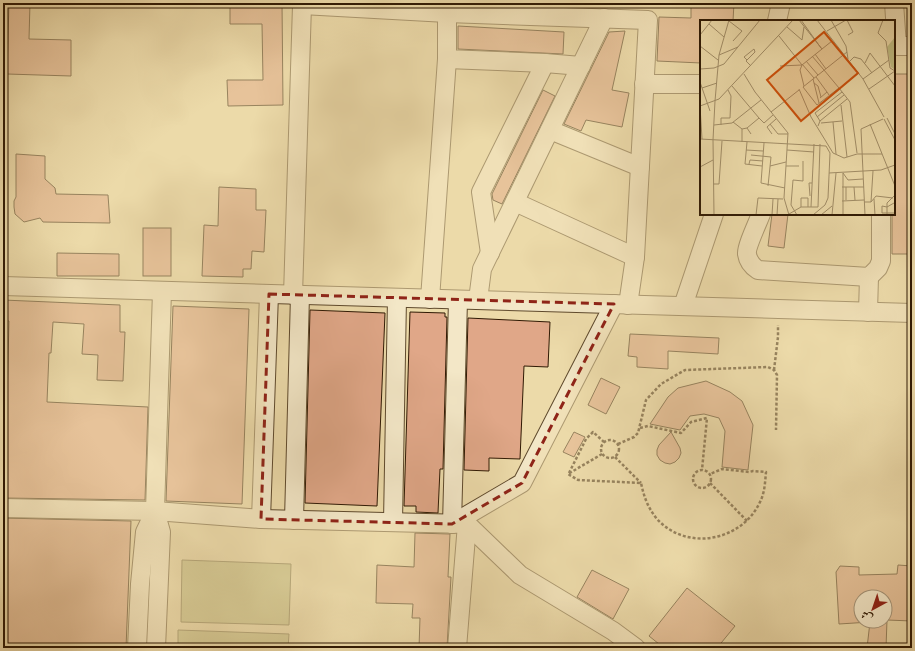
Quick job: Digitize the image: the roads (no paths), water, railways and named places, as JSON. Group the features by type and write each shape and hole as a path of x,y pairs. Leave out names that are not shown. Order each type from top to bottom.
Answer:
{"street":[{"path":"777,20 781,3"},
{"path":"894,3 897,46 912,46"},
{"path":"3,508 155,511 261,519 294,520 393,522 460,524 522,483 621,304 635,257 648,20 447,13 302,4 294,520"},
{"path":"430,299 447,59 447,13"},
{"path":"478,300 482,269 604,18"},
{"path":"447,59 581,66"},
{"path":"490,253 481,192 546,63"},
{"path":"644,84 700,84"},
{"path":"550,130 640,167"},
{"path":"515,202 635,257"},
{"path":"683,306 714,215"},
{"path":"761,215 746,252 752,266 758,270 869,277"},
{"path":"868,312 869,277 878,268 880,261 881,215"},
{"path":"3,286 912,313"},
{"path":"156,648 161,532 155,511 162,291"},
{"path":"261,519 269,294"},
{"path":"393,522 397,298"},
{"path":"457,648 460,524 458,300"},
{"path":"137,648 140,584 145,532 155,511"},
{"path":"460,524 520,575 613,632 636,648"}]}
